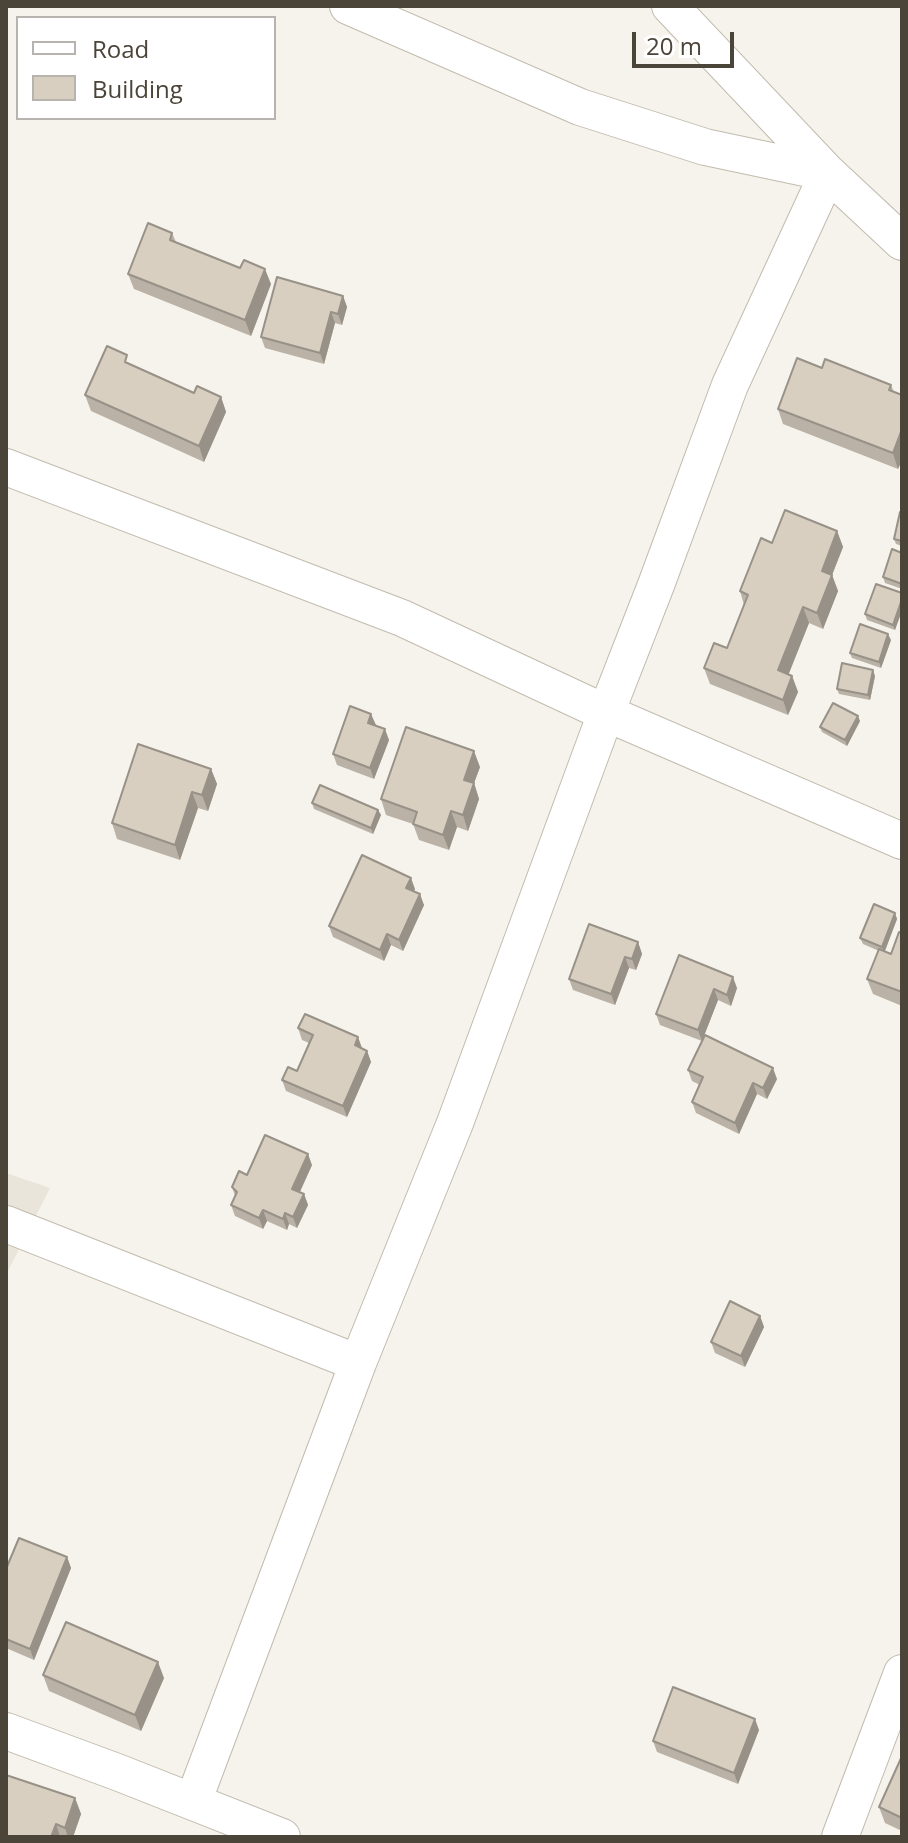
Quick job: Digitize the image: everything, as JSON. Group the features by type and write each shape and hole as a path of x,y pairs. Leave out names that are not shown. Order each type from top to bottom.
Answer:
{"street":[{"path":"348,6 580,107 705,147 828,173"},
{"path":"670,6 828,173 902,242"},
{"path":"193,1802 358,1363 455,1123 730,385 828,173"},
{"path":"6,467 402,618 606,713 902,841"},
{"path":"6,1224 358,1363"},
{"path":"840,1837 902,1673"},
{"path":"6,1731 282,1837"}],"shaded area":[{"path":"6,1173 50,1188 6,1275"}],"building":[{"path":"148,223 172,233 170,240 240,268 244,260 265,269 245,320 128,274"},
{"path":"277,277 343,296 338,314 331,312 320,353 261,337"},
{"path":"107,346 127,355 125,362 194,393 197,386 221,397 199,446 85,395"},
{"path":"797,358 822,368 825,359 891,385 889,390 902,395 902,429 893,453 778,409"},
{"path":"785,510 837,531 822,571 832,575 817,613 803,607 778,670 792,676 783,700 704,668 714,643 727,648 748,595 740,591 761,538 772,543"},
{"path":"902,513 902,541 894,539"},
{"path":"892,549 902,553 902,584 883,577"},
{"path":"876,584 902,593 893,625 865,614"},
{"path":"860,624 888,634 879,662 850,653"},
{"path":"842,663 873,670 868,695 837,689"},
{"path":"833,703 858,716 845,740 820,727"},
{"path":"350,706 371,714 368,723 385,729 370,768 333,754"},
{"path":"406,727 474,751 464,780 474,783 463,815 451,811 443,835 413,824 417,812 381,799"},
{"path":"138,744 211,769 202,795 192,792 175,845 112,823"},
{"path":"320,785 378,810 371,828 312,803"},
{"path":"362,855 411,878 406,888 420,894 399,940 387,934 380,950 329,926"},
{"path":"874,904 895,913 882,947 860,938"},
{"path":"589,924 638,942 632,959 625,957 611,994 569,979"},
{"path":"899,932 902,933 902,992 867,979 879,949 891,954"},
{"path":"679,955 733,977 727,995 714,989 698,1030 656,1014"},
{"path":"305,1014 358,1037 355,1045 367,1051 343,1106 282,1080 288,1067 297,1071 313,1035 298,1028"},
{"path":"705,1035 773,1068 763,1088 753,1083 735,1123 692,1102 703,1077 688,1070"},
{"path":"265,1135 308,1154 292,1189 304,1194 293,1217 285,1213 283,1219 263,1210 259,1218 231,1205 237,1192 232,1187 239,1171 247,1175"},
{"path":"730,1301 760,1316 741,1356 711,1342"},
{"path":"19,1538 67,1557 30,1649 6,1639 6,1569"},
{"path":"66,1622 158,1662 135,1715 43,1675"},
{"path":"673,1687 755,1719 734,1773 653,1741"},
{"path":"902,1756 902,1818 879,1807"},
{"path":"6,1775 75,1798 65,1828 56,1824 51,1837 6,1837"}]}
